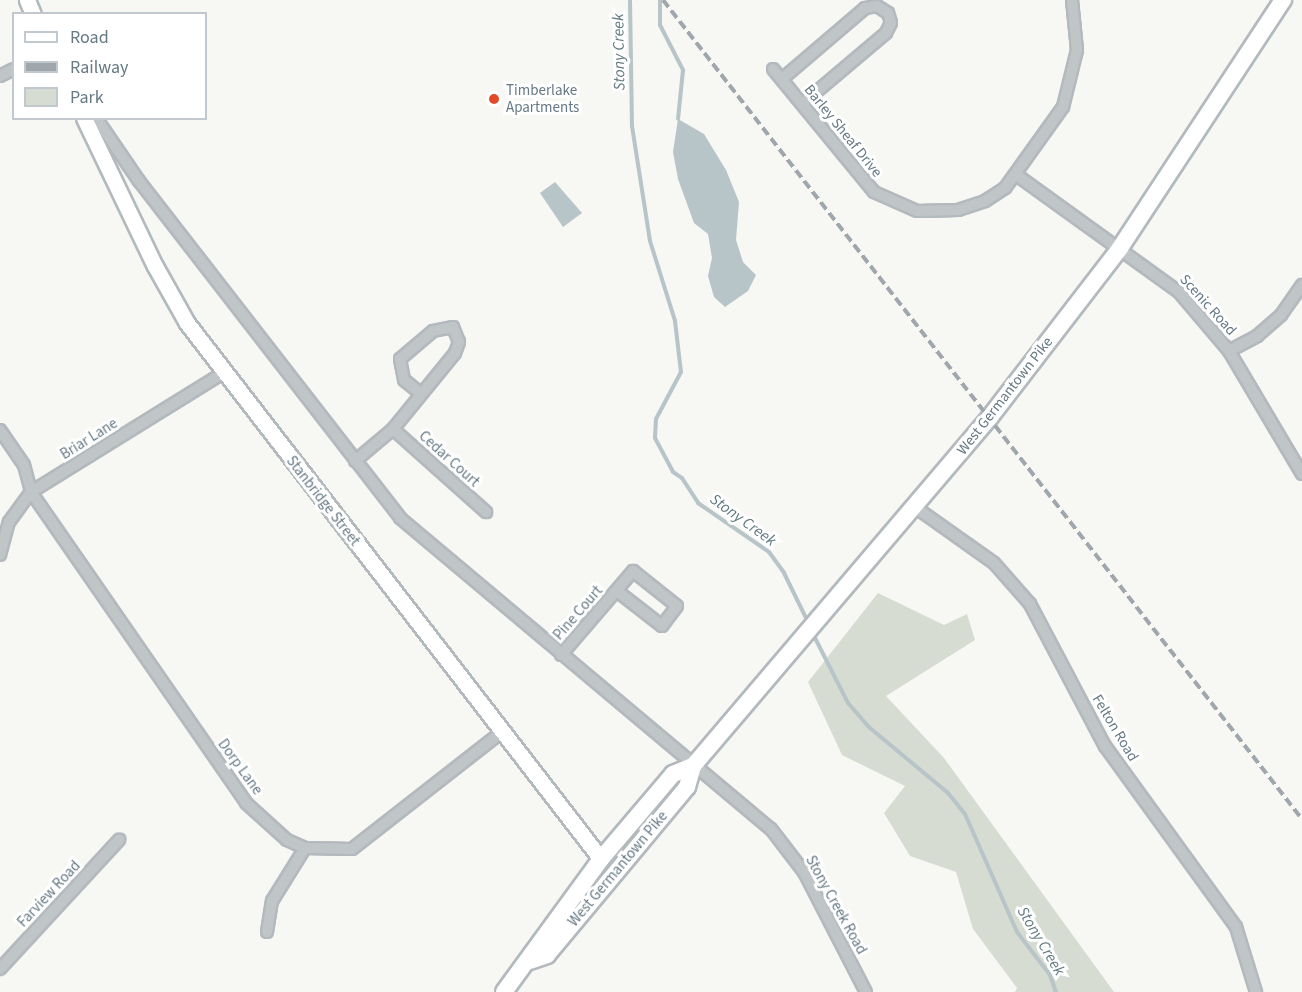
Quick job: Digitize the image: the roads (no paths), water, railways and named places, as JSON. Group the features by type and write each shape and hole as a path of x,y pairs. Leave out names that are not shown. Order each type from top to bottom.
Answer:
{"main road":[{"name":"West Germantown Pike","path":"530,961 548,955 687,787 693,766 990,417 1120,248 1283,0"},
{"name":"West Germantown Pike","path":"504,992 530,961 535,946 601,859 673,774 693,766"}],"street":[{"name":"Barley Sheaf Drive","path":"773,69 864,184 908,208 926,213 958,210 996,195 1018,176 1063,107 1073,75 1077,50 1072,0"},
{"path":"782,80 865,8 877,6 888,13 891,22 886,33 802,104"},
{"name":"Stanbridge Street","path":"85,120 154,266 223,373 601,859"},
{"path":"97,120 140,181 400,518 693,766"},
{"name":"Scenic Road","path":"1018,176 1179,292 1229,351 1302,474"},
{"path":"1229,351 1257,336 1281,315 1301,289"},
{"path":"355,461 393,429 420,393 455,353 459,342 453,327 433,331 400,359 404,380 420,393"},
{"name":"Briar Lane","path":"0,555 9,522 31,492 223,373"},
{"name":"Cedar Court","path":"393,429 486,512"},
{"name":"Dorp Lane","path":"0,430 24,465 31,492 246,803 286,840 305,848 352,849 502,732"},
{"name":"Felton Road","path":"915,507 994,563 1030,604 1104,746 1236,927 1256,992"},
{"name":"Pine Court","path":"561,655 633,571 677,606 662,626 617,591"},
{"name":"Stony Creek Road","path":"693,766 771,829 804,872 866,992"},
{"name":"Farview Road","path":"0,969 119,840"},
{"path":"267,932 273,901 305,848"}],"waterway":[{"name":"Stony Creek","path":"630,0 632,126 650,241 675,321 681,372 656,419 655,438 673,472 682,478 698,503 769,552 784,573 808,622"},
{"name":"Stony Creek","path":"660,0 660,25 683,70 678,119"},
{"name":"Stony Creek","path":"812,632 848,703 870,728 948,793 965,814 1017,932 1050,975 1056,992"}],"railway":[{"path":"663,0 1302,819"}],"place":[{"name":"Timberlake Apartments","path":"494,99"}]}
